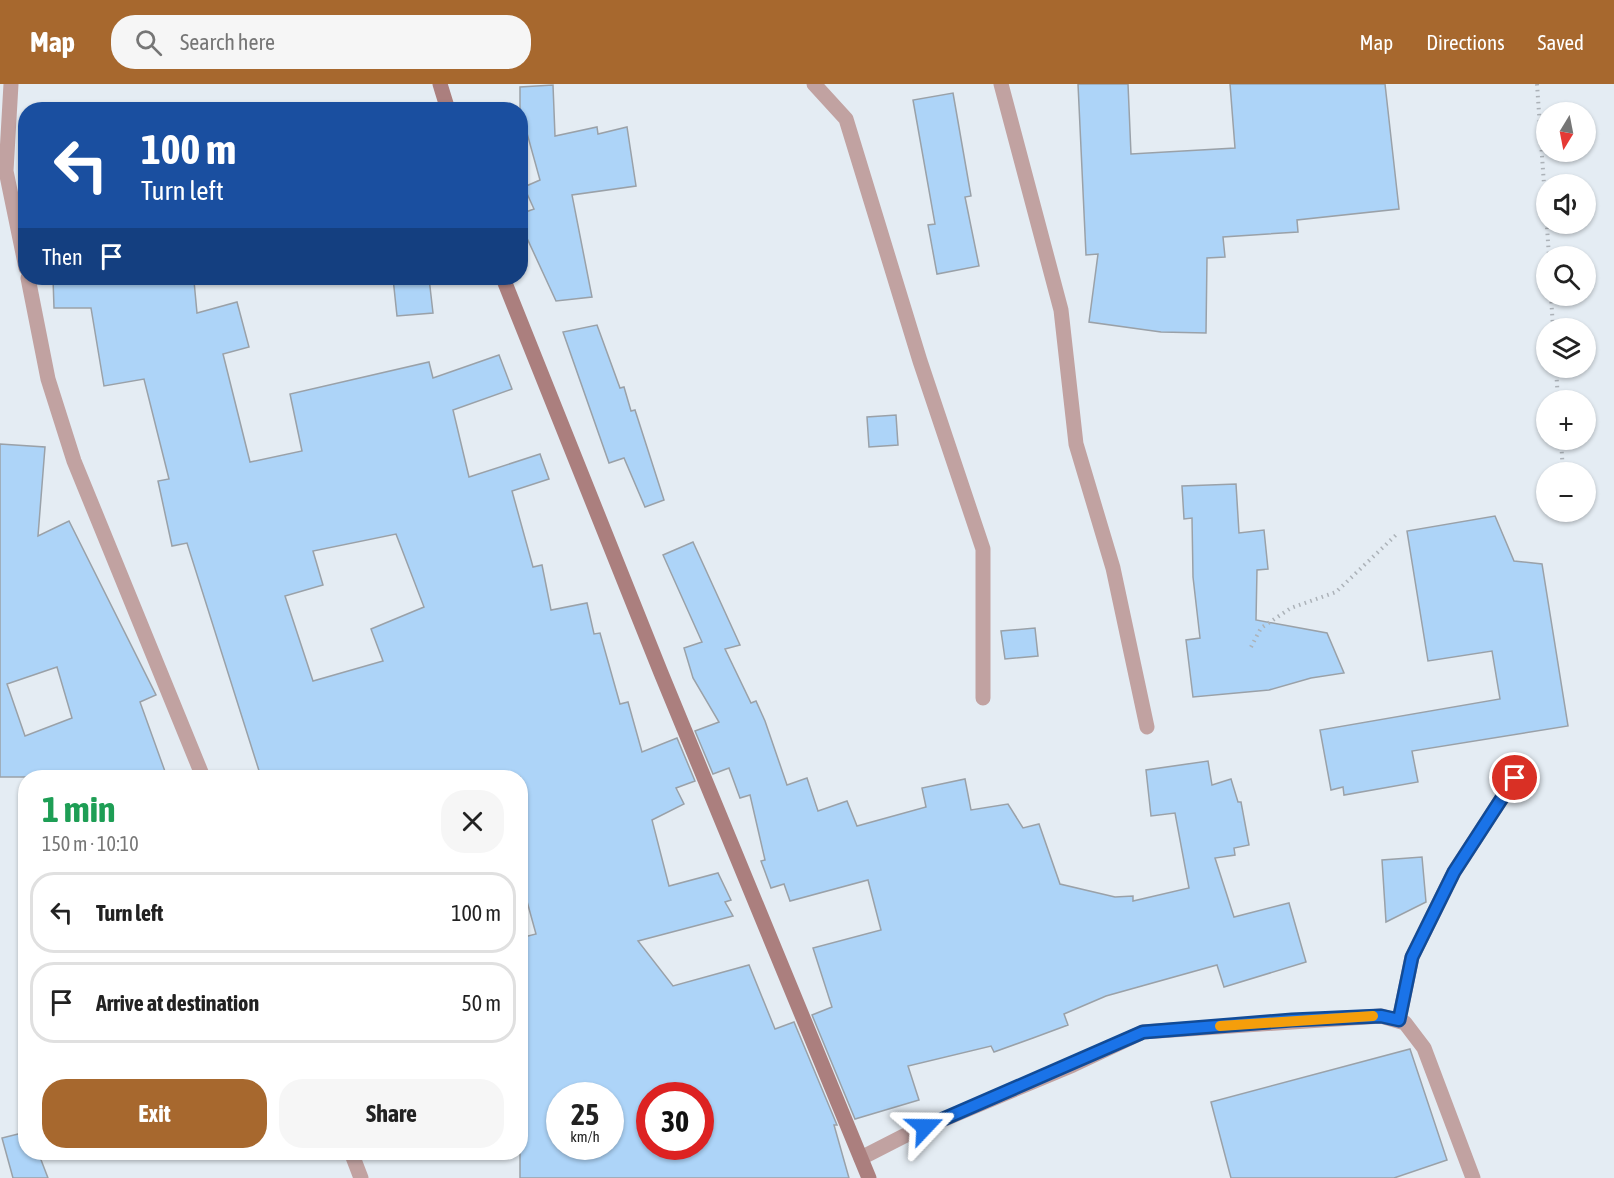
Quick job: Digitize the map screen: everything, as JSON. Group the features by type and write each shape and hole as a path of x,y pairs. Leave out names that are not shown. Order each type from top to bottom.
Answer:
{"street":[{"path":"11,84 6,171 18,229"},
{"path":"440,84 446,102"},
{"path":"814,84 846,119 920,361 983,549 983,698"},
{"path":"1001,84 1061,310 1076,444 1113,568 1147,727"},
{"path":"28,285 48,379 74,461 200,770"},
{"path":"506,285 648,641 869,1178"},
{"path":"1399,1020 1412,957 1454,872 1515,778"},
{"path":"861,1158 904,1136 1074,1065 1143,1032 1381,1016 1405,1023 1424,1047 1473,1178"},
{"path":"354,1160 361,1178"}],"path":[{"path":"1537,84 1548,246"},
{"path":"1251,647 1261,628 1291,608 1336,592 1396,535"}],"building":[{"path":"1078,84 1128,84 1131,154 1235,148 1230,84 1385,84 1399,209 1297,220 1298,232 1223,237 1225,257 1207,258 1206,333 1161,332 1089,322 1098,254 1086,255"},
{"path":"553,85 555,136 597,127 598,134 627,127 636,186 572,195 592,297 556,301 528,240 528,211 534,209 528,196 528,185 540,180 528,137 528,102 520,102 520,87"},
{"path":"953,93 971,196 965,197 979,266 937,274 928,225 935,224 913,100"},
{"path":"53,285 194,285 197,313 237,302 249,347 223,354 250,462 302,451 290,394 429,362 433,378 499,355 512,389 453,410 469,477 540,454 549,479 512,491 533,567 542,565 551,610 587,603 594,634 600,633 620,704 628,702 642,752 677,738 695,781 676,788 684,804 652,820 669,886 718,873 731,900 725,902 733,916 638,941 673,986 749,965 775,1029 794,1022 837,1125 834,1125 849,1178 520,1178 520,1160 528,1160 528,936 536,934 528,905 528,770 259,770 187,543 172,546 158,481 169,479 144,379 104,386 91,308 54,308","holes":["396,534 424,607 371,629 383,661 313,681 285,596 323,585 313,551"]},
{"path":"394,285 430,285 433,313 397,316"},
{"path":"597,325 620,388 624,387 631,411 635,410 664,500 645,507 624,458 609,463 563,332"},
{"path":"896,415 898,445 869,447 867,417"},
{"path":"0,444 45,447 38,536 69,521 156,695 140,702 164,770 18,770 18,777 0,777","holes":["57,667 72,718 25,736 7,684"]},
{"path":"1236,484 1239,533 1264,530 1268,569 1257,570 1256,620 1327,633 1344,673 1311,678 1269,690 1193,697 1186,640 1200,638 1193,577 1192,518 1184,519 1182,486"},
{"path":"1495,516 1514,561 1542,564 1568,726 1412,751 1418,782 1344,795 1343,787 1331,790 1320,730 1500,699 1492,651 1428,661 1407,531"},
{"path":"693,542 740,645 725,649 751,703 756,701 787,785 807,778 818,811 847,801 857,826 926,807 922,788 965,779 971,810 1008,804 1023,828 1039,824 1060,884 1115,897 1133,896 1133,901 1189,888 1175,813 1151,816 1146,770 1208,761 1212,785 1231,779 1238,802 1241,802 1249,845 1234,848 1235,855 1215,858 1234,917 1289,903 1306,962 1224,987 1217,965 1106,996 1064,1014 1068,1025 994,1052 991,1046 908,1066 919,1100 855,1119 812,1015 832,1007 813,948 881,930 868,880 790,901 784,884 771,888 761,861 765,860 750,795 740,798 729,768 713,774 695,731 719,722 693,678 684,648 702,642 663,555"},
{"path":"1035,628 1038,656 1005,659 1001,631"},
{"path":"1422,857 1426,902 1386,922 1382,860"},
{"path":"1410,1049 1447,1160 1394,1178 1231,1178 1211,1102"},
{"path":"18,1134 18,1160 41,1160 48,1178 13,1178 2,1138"}],"slow traffic":[{"path":"1220,1026 1373,1016"}],"route":[{"path":"925,1127 1074,1065 1143,1032 1292,1020 1381,1016 1399,1020 1412,957 1454,872 1515,778"}]}
